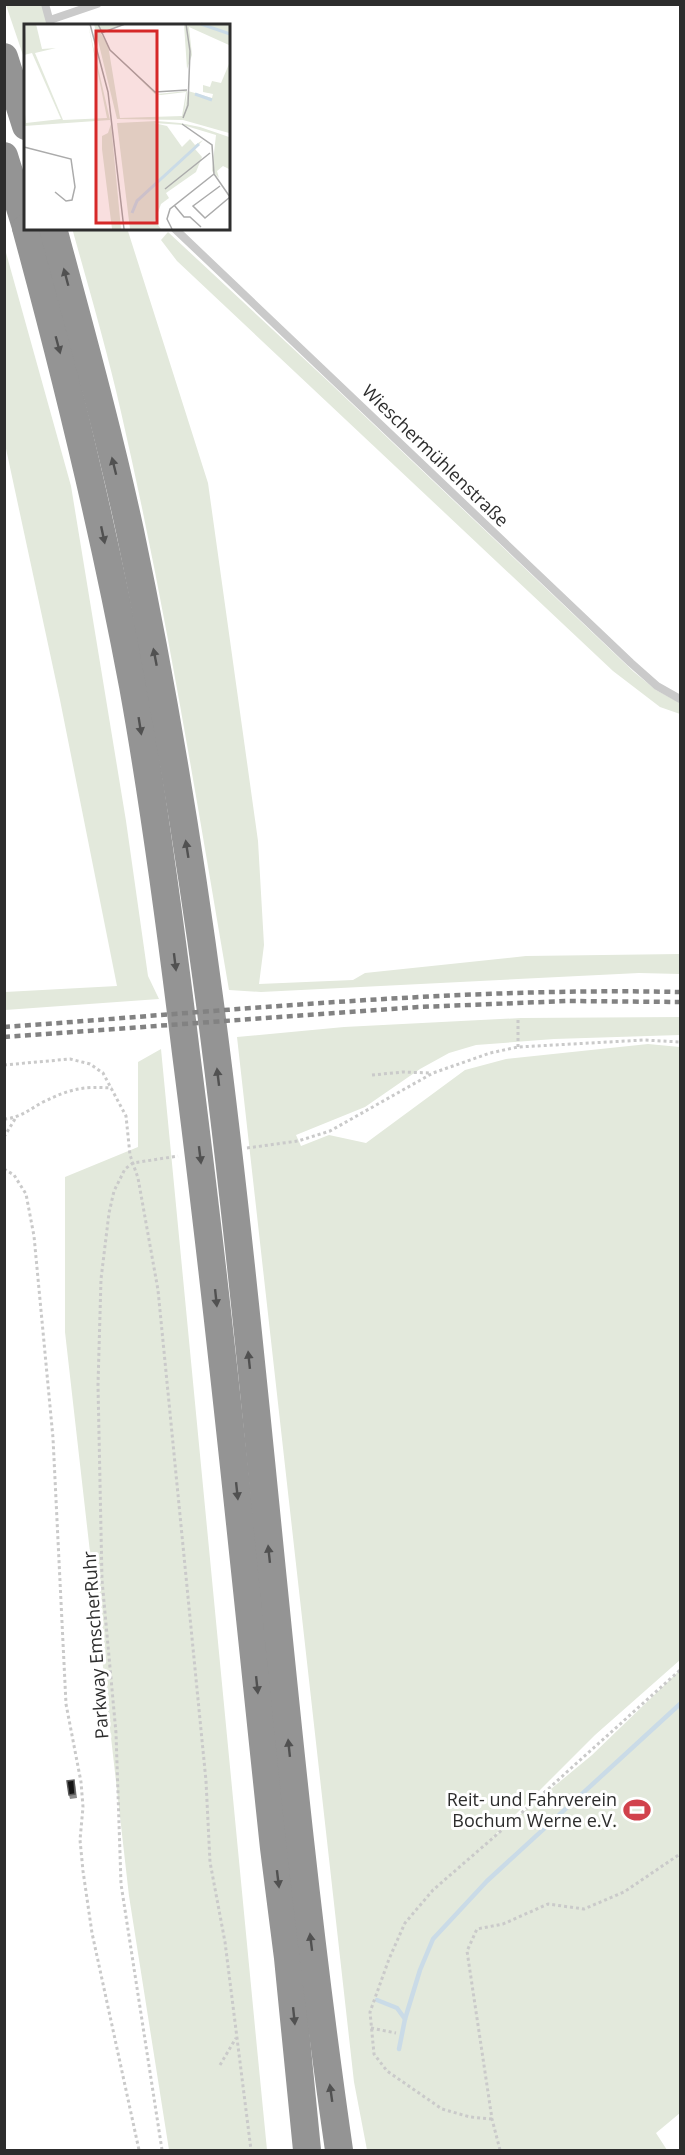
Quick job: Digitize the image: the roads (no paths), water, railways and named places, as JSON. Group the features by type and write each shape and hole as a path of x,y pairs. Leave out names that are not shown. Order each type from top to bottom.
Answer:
{"highway":[{"path":"4,57 24,120"},
{"path":"4,156 24,221"},
{"path":"27,230 65,372 102,530 133,688 162,860 208,1229 307,2151"},
{"path":"54,230 90,366 129,528 160,684 188,856 229,1166 299,1842 339,2151"}],"lane":[{"path":"45,4 50,23 97,4"},
{"name":"Wieschermühlenstraße","path":"176,230 631,663 657,686 681,699"}],"waterway":[{"path":"399,2049 405,2019 420,1970 433,1939 487,1881 680,1704"},
{"path":"377,2000 397,2008 405,2019"}],"railway":[{"path":"4,1027 427,997 596,991 680,992"},
{"path":"4,1037 418,1007 568,1001 680,1002"}],"place":[{"name":"Reit- und Fahrverein Bochum Werne e.V.","path":"637,1810"}]}
